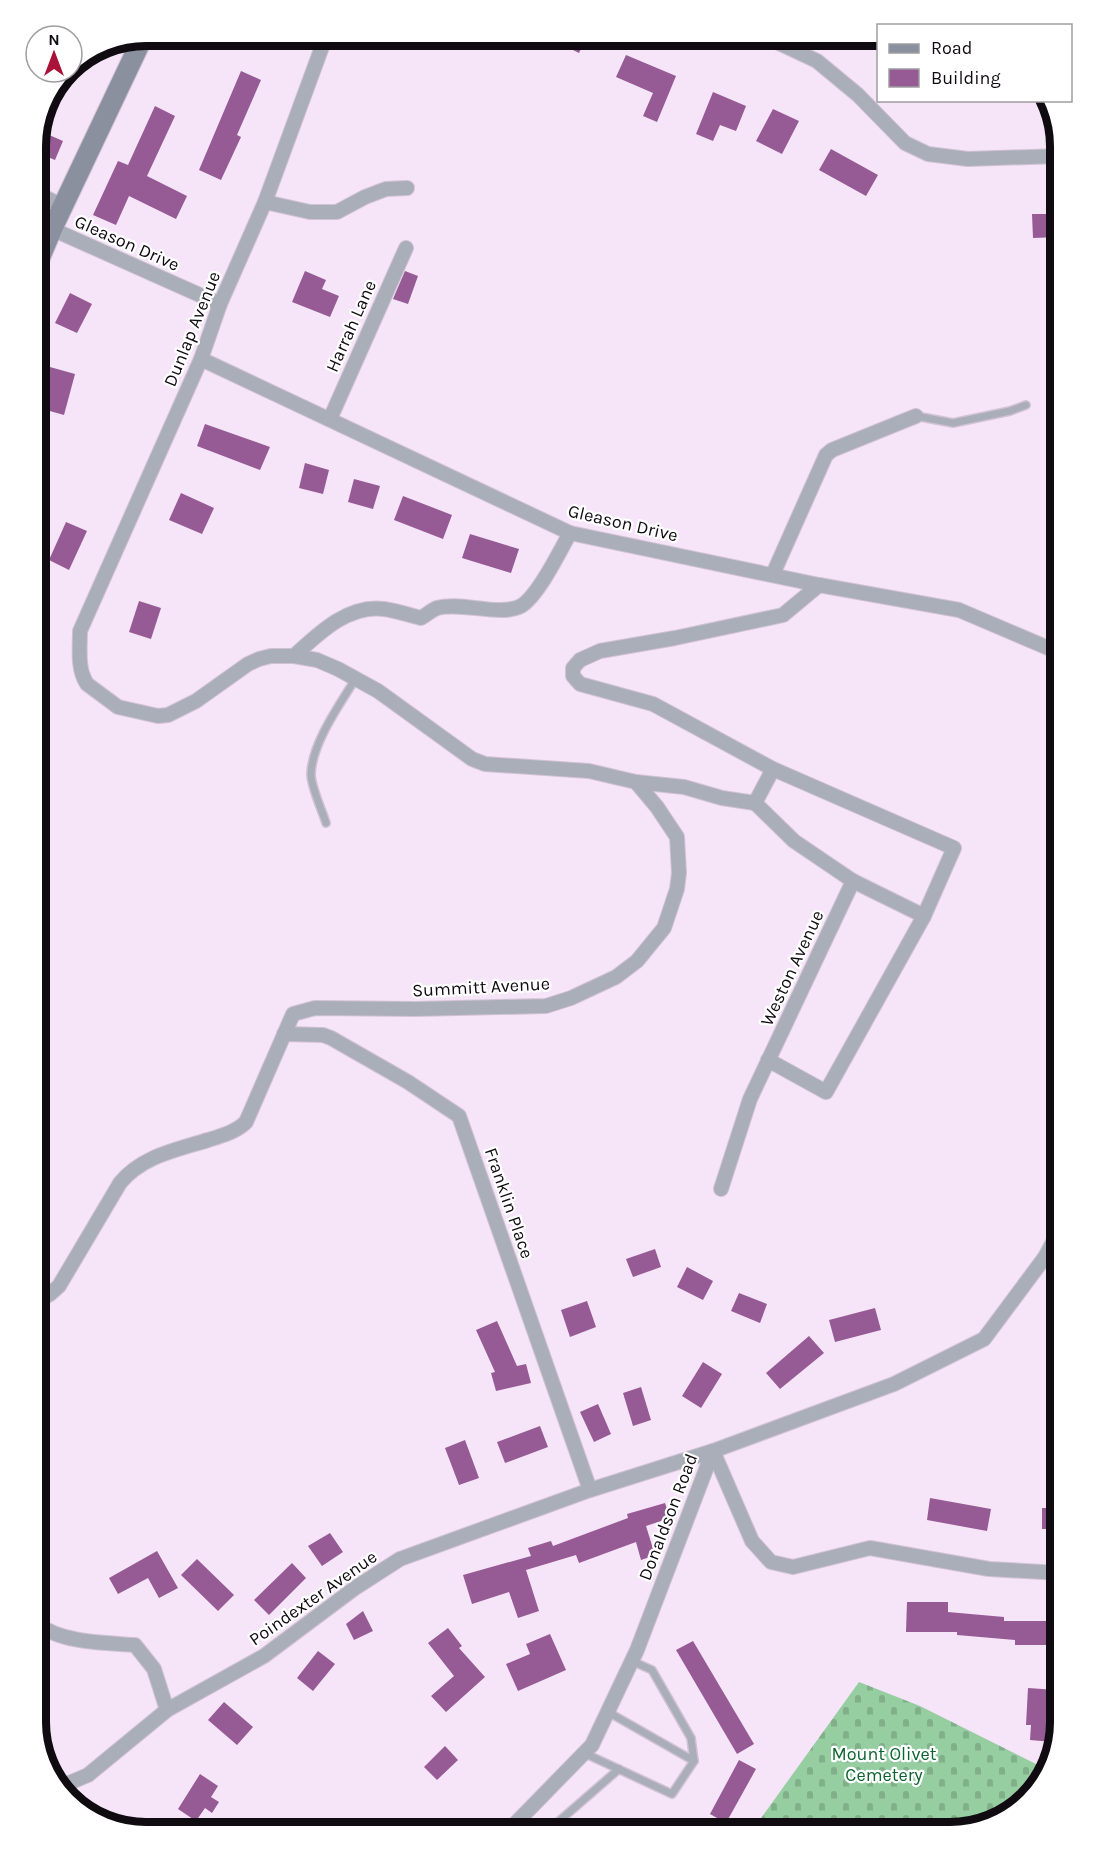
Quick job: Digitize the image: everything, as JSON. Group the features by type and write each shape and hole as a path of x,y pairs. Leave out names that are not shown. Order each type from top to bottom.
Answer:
{"street":[{"name":"Dunlap Avenue","path":"294,656 271,657 248,664 196,701 168,715 158,716 118,707 87,684 81,674 80,631 201,359 220,304 265,202 322,46"},
{"path":"47,241 138,47"},
{"path":"788,47 817,60 858,95 905,143 928,154 968,159 1050,156"},
{"path":"265,202 310,212 337,212 386,189 407,188"},
{"path":"47,198 63,206"},
{"name":"Gleason Drive","path":"52,229 220,304"},
{"name":"Harrah Lane","path":"330,419 406,248"},
{"name":"Gleason Drive","path":"201,359 570,533 819,585 959,610 1050,649"},
{"path":"773,574 826,455 832,450 916,416"},
{"path":"294,656 337,620 362,610 382,609 421,618 437,608 457,606 513,609 522,605 531,597 546,575 570,533"},
{"path":"768,1060 826,1092 924,916 954,848 773,769 653,704 580,684 573,676 573,668 580,660 600,651 783,615 819,585"},
{"path":"294,656 317,660 356,678 378,691 472,759 485,764 589,771 636,782 684,787 722,798 756,803 794,841 853,881 924,916"},
{"path":"756,803 773,769"},
{"name":"Summitt Avenue","path":"46,1296 59,1286 128,1173 142,1163 219,1137 246,1122 293,1014 315,1008 416,1009 546,1006 571,998 616,977 637,961 664,928 677,889 679,873 677,837 657,807 636,782"},
{"name":"Weston Avenue","path":"721,1189 750,1099 853,881"},
{"name":"Franklin Place","path":"284,1034 323,1035 331,1038 408,1082 459,1116 590,1490"},
{"name":"Donaldson Road","path":"517,1821 592,1745 632,1661 713,1451 894,1384 984,1339 1050,1248"},
{"path":"1045,1257 1050,1259"},
{"path":"713,1451 752,1541 771,1562 793,1568 870,1548 988,1569 1050,1572"},
{"name":"Poindexter Avenue","path":"68,1783 88,1775 167,1710 264,1656 355,1588 400,1558 590,1490 713,1451"},
{"path":"46,1630 83,1641 135,1646 154,1669 167,1710"}],"lane":[{"path":"916,416 953,423 1010,411 1026,405"},
{"path":"326,823 311,776 323,736 356,678"},
{"path":"584,1753 672,1794 694,1761 691,1738 652,1670 632,1661"},
{"path":"608,1712 694,1761"},
{"path":"559,1822 619,1769"}],"green space":[{"name":"Mount Olivet Cemetery","path":"859,1682 920,1706 1039,1766 1025,1787 1005,1805 969,1820 949,1822 758,1822"}],"building":[{"path":"566,47 582,47 579,53"},
{"path":"626,55 676,76 657,122 643,116 653,93 616,77"},
{"path":"241,71 261,80 237,135 241,137 221,180 199,170"},
{"path":"713,92 746,106 736,131 720,125 713,141 696,134"},
{"path":"155,106 175,116 147,176 187,196 176,219 129,196 116,225 93,215 118,161 128,165"},
{"path":"773,109 799,121 782,154 756,141"},
{"path":"48,134 63,141 55,160 47,157"},
{"path":"831,149 878,175 866,196 819,170"},
{"path":"1032,214 1050,214 1050,237 1033,238"},
{"path":"305,271 326,280 322,289 339,296 330,317 292,302"},
{"path":"405,271 418,276 408,304 393,299"},
{"path":"70,293 92,304 77,333 55,323"},
{"path":"50,367 75,374 64,415 47,410 47,379"},
{"path":"205,424 270,447 260,470 197,446"},
{"path":"305,463 329,470 323,494 299,488"},
{"path":"354,479 380,486 373,509 348,502"},
{"path":"181,493 214,508 202,534 169,520"},
{"path":"403,496 452,515 443,539 394,520"},
{"path":"66,522 87,531 69,570 49,560"},
{"path":"470,534 519,549 511,573 462,558"},
{"path":"139,601 161,608 151,639 129,632"},
{"path":"655,1249 661,1267 633,1277 626,1259"},
{"path":"687,1267 713,1281 703,1300 677,1287"},
{"path":"739,1293 767,1304 760,1323 731,1311"},
{"path":"587,1301 596,1327 570,1337 561,1310"},
{"path":"875,1308 881,1330 835,1342 829,1320"},
{"path":"497,1321 517,1366 526,1364 531,1383 496,1391 491,1373 495,1372 476,1330"},
{"path":"809,1336 824,1353 780,1389 766,1373"},
{"path":"703,1362 722,1374 701,1408 682,1396"},
{"path":"641,1387 651,1420 633,1426 623,1393"},
{"path":"598,1404 611,1434 594,1442 580,1412"},
{"path":"540,1426 548,1447 505,1463 497,1442"},
{"path":"465,1440 479,1478 459,1485 445,1448"},
{"path":"930,1498 991,1509 987,1531 927,1520"},
{"path":"665,1503 670,1518 646,1526 655,1555 641,1560 636,1542 579,1563 576,1555 526,1570 539,1611 518,1618 509,1592 472,1604 463,1575 531,1556 528,1548 551,1541 553,1546 628,1518 627,1514"},
{"path":"1042,1508 1050,1508 1050,1529 1042,1529"},
{"path":"330,1533 343,1552 322,1566 308,1546"},
{"path":"157,1551 178,1588 159,1598 148,1578 118,1594 109,1578"},
{"path":"197,1559 234,1595 218,1611 181,1575"},
{"path":"292,1563 306,1578 269,1615 254,1600"},
{"path":"907,1602 948,1602 948,1612 1004,1617 1004,1621 1050,1621 1050,1645 1015,1645 1015,1640 957,1635 957,1632 906,1632"},
{"path":"363,1611 373,1631 354,1640 346,1624"},
{"path":"448,1628 462,1646 459,1648 485,1677 446,1712 431,1696 454,1676 428,1643"},
{"path":"550,1634 566,1670 518,1691 506,1664 530,1654 526,1644"},
{"path":"693,1641 754,1744 737,1754 676,1650"},
{"path":"318,1651 335,1664 313,1691 297,1678"},
{"path":"1028,1688 1050,1690 1047,1742 1030,1740 1031,1725 1026,1725"},
{"path":"224,1702 253,1727 237,1745 208,1720"},
{"path":"445,1746 458,1760 437,1780 424,1767"},
{"path":"739,1760 756,1769 727,1822 710,1814"},
{"path":"200,1774 218,1786 211,1797 219,1802 212,1813 205,1808 196,1821 178,1809"}]}
